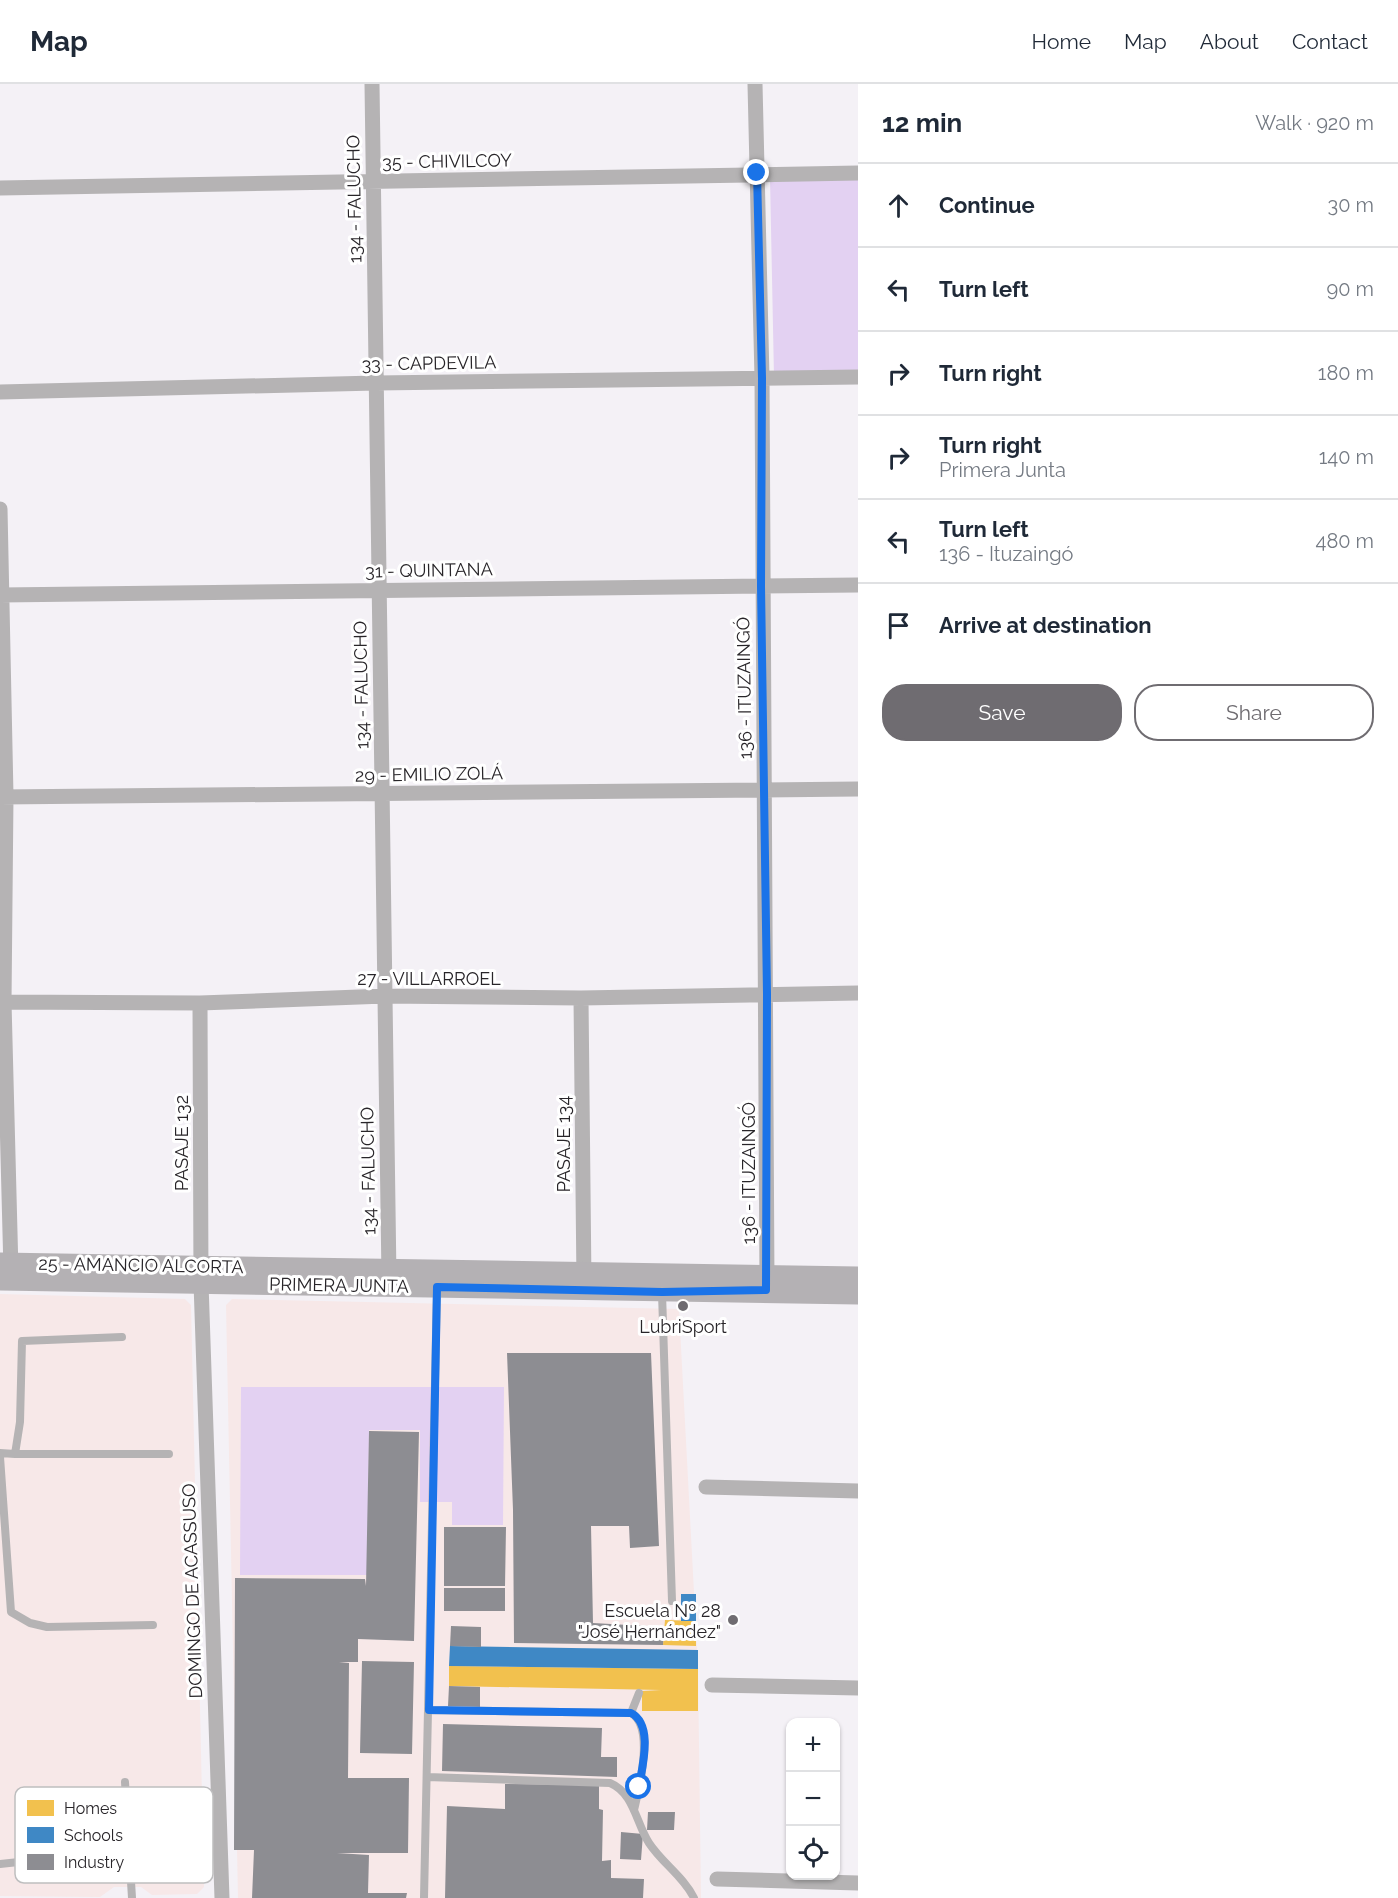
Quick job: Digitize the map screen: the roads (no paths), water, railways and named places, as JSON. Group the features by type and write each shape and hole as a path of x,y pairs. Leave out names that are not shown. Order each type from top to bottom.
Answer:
{"main road":[{"name":"PRIMERA JUNTA","path":"5,1271 389,1278 437,1287 584,1282 662,1292 767,1282 858,1294"},
{"path":"389,1278 584,1282 767,1282 858,1277"}],"street":[{"name":"134 - FALUCHO","path":"372,84 389,1278"},
{"name":"136 - ITUZAINGÓ","path":"755,84 762,378 761,586 767,994 767,1282"},
{"name":"35 - CHIVILCOY","path":"0,188 858,173"},
{"name":"33 - CAPDEVILA","path":"0,392 376,383 858,377"},
{"path":"0,509 5,1271"},
{"name":"31 - QUINTANA","path":"1,595 858,585"},
{"name":"29 - EMILIO ZOLÁ","path":"3,796 858,789"},
{"name":"27 - VILLARROEL","path":"2,1002 200,1003 385,996 581,998 858,993"},
{"name":"PASAJE 134","path":"581,998 584,1282"},
{"name":"PASAJE 132","path":"200,1003 201,1275"},
{"name":"DOMINGO DE ACASSUSO","path":"201,1275 222,1898"},
{"path":"706,1487 858,1491"},
{"path":"712,1685 858,1688"},
{"path":"717,1879 858,1883"}],"lane":[{"path":"424,1898 437,1287"},
{"path":"662,1292 672,1601"},
{"path":"15,1454 20,1422 22,1341 122,1337"},
{"path":"153,1625 46,1627 30,1623 11,1612 0,1455 169,1454"},
{"path":"631,1713 639,1693"},
{"path":"429,1710 631,1713 640,1722 644,1751 633,1812"},
{"path":"427,1777 610,1783 618,1786 627,1796 650,1844 694,1898"},
{"path":"125,1782 125,1787"},
{"path":"0,1864 15,1862"},
{"path":"131,1883 132,1898"}],"place":[{"name":"LubriSport","path":"683,1306"},
{"name":"Escuela Nº 28 \"José Hernández\"","path":"733,1620"}]}
